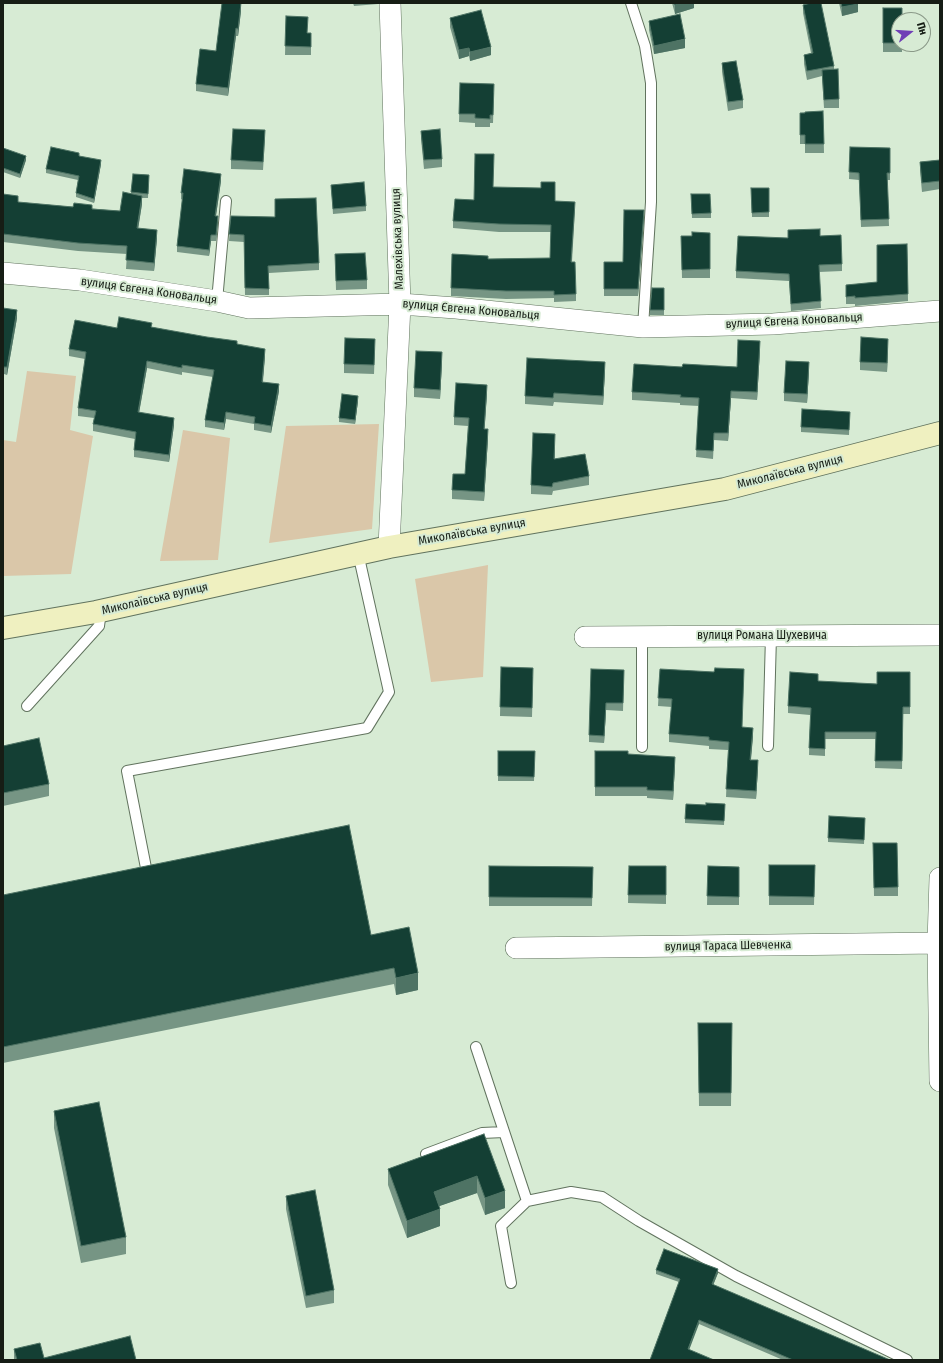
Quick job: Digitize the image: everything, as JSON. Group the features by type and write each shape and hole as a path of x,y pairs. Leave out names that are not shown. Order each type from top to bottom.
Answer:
{"main road":[{"name":"Миколаївська вулиця","path":"3,628 101,611 389,546 725,489 940,433"}],"street":[{"name":"Малехівська вулиця","path":"389,546 400,304 390,3"},
{"name":"вулиця Євгена Коновальця","path":"3,273 80,280 217,301 249,308 400,304 456,308 643,327 773,324 940,311"},
{"name":"вулиця Романа Шухевича","path":"585,637 940,635"},
{"path":"940,878 940,1081"},
{"name":"вулиця Тараса Шевченка","path":"516,948 939,943"}],"lane":[{"path":"631,3 645,46 652,83 651,202 643,327"},
{"path":"217,301 226,201"},
{"path":"147,872 127,771 367,728 390,692 358,554"},
{"path":"26,706 99,626 101,611"},
{"path":"768,746 771,636"},
{"path":"642,637 642,746"},
{"path":"476,1048 527,1201"},
{"path":"426,1154 482,1133 504,1132"},
{"path":"511,1283 501,1226 527,1201 572,1192 602,1197 736,1276 907,1360"}],"shaded area":[{"path":"27,371 76,376 70,430 93,436 71,574 3,576 3,440 16,442"},
{"path":"379,424 372,529 269,543 286,426"},
{"path":"183,430 230,438 218,560 160,561"},
{"path":"488,565 483,677 431,682 415,579"}],"building":[{"path":"222,3 241,3 228,88 196,84 200,49 216,51"},
{"path":"821,3 834,66 807,71 804,55 813,53 803,5"},
{"path":"841,3 858,3 858,4 842,7"},
{"path":"883,8 902,8 902,12 891,12 891,43 883,43"},
{"path":"481,10 491,47 470,52 469,48 459,50 450,18"},
{"path":"680,14 685,39 654,46 649,21"},
{"path":"286,16 308,17 307,33 311,33 311,47 285,46"},
{"path":"736,61 743,100 728,102 722,63"},
{"path":"838,69 839,99 824,100 822,70"},
{"path":"460,83 494,84 493,115 490,115 490,119 475,118 475,114 459,114"},
{"path":"823,111 824,144 805,144 805,135 800,135 800,113"},
{"path":"233,129 265,130 263,162 231,160"},
{"path":"440,129 442,159 424,160 421,131"},
{"path":"51,147 79,153 79,156 101,160 94,199 76,193 79,176 46,169"},
{"path":"850,147 890,148 890,173 887,173 889,219 861,220 859,173 849,172"},
{"path":"3,148 26,156 20,174 3,168"},
{"path":"475,154 494,154 493,187 541,188 541,182 555,182 555,201 575,202 571,262 575,262 576,294 554,295 554,291 506,291 451,288 452,254 488,256 488,259 550,258 551,225 453,221 455,199 474,200"},
{"path":"940,160 940,181 922,183 920,162"},
{"path":"184,169 221,174 215,216 218,216 216,235 211,235 209,250 177,246"},
{"path":"133,174 149,175 148,194 131,192"},
{"path":"364,182 366,206 333,209 331,185"},
{"path":"751,188 769,188 769,212 752,213"},
{"path":"123,192 142,196 137,228 157,230 154,263 126,260 127,246 78,243 3,234 3,194 18,196 18,202 73,207 74,203 92,205 92,209 120,211"},
{"path":"691,194 710,194 711,213 692,214"},
{"path":"316,198 319,263 268,266 269,289 245,288 244,235 229,234 231,216 275,217 275,199"},
{"path":"624,210 644,210 638,289 604,289 604,262 623,262"},
{"path":"820,229 820,236 841,235 842,264 819,265 821,301 791,304 789,274 736,271 738,236 788,238 788,230"},
{"path":"692,232 710,233 710,269 682,270 681,236 692,236"},
{"path":"907,244 908,294 855,298 855,296 846,297 846,285 877,282 877,245"},
{"path":"365,253 367,280 336,281 335,254"},
{"path":"652,288 664,288 664,310 650,310"},
{"path":"3,308 17,310 7,367 4,367 3,369"},
{"path":"119,317 152,323 151,327 237,341 237,344 265,349 262,382 279,384 271,426 254,423 255,417 226,412 224,423 205,420 214,370 182,365 182,368 147,361 138,412 174,418 169,455 134,450 136,432 93,424 96,411 78,408 86,352 69,349 75,320 117,328"},
{"path":"861,337 888,339 887,363 860,362"},
{"path":"345,338 375,339 374,365 344,364"},
{"path":"738,340 760,341 757,392 731,391 728,433 714,433 713,451 696,450 699,398 680,397 681,395 632,392 634,364 682,367 683,364 737,367"},
{"path":"416,351 442,352 440,390 414,388"},
{"path":"527,358 605,362 603,396 554,393 553,398 525,396"},
{"path":"786,361 809,362 807,394 784,393"},
{"path":"456,383 487,385 484,429 488,429 484,492 452,490 453,474 465,474 469,418 454,417"},
{"path":"342,394 358,396 355,420 339,418"},
{"path":"802,409 850,412 849,430 801,427"},
{"path":"533,433 555,434 554,459 585,454 589,476 553,483 552,487 531,485"},
{"path":"501,667 533,668 532,708 500,707"},
{"path":"715,668 744,669 742,727 753,728 750,760 758,760 756,791 726,789 729,742 709,740 709,737 669,734 672,699 658,698 660,669 714,672"},
{"path":"591,669 624,670 623,703 606,703 604,736 589,735"},
{"path":"790,672 818,674 818,681 877,684 877,672 910,672 910,707 903,707 902,761 875,761 876,732 825,732 825,749 809,748 811,708 788,706"},
{"path":"39,738 49,784 3,793 3,746"},
{"path":"498,751 535,751 534,777 498,776"},
{"path":"595,751 628,751 628,754 675,757 673,791 647,790 647,787 595,787"},
{"path":"706,803 725,804 724,821 685,819 686,804 706,805"},
{"path":"829,816 865,818 864,840 828,838"},
{"path":"349,825 371,935 409,927 418,973 396,978 394,968 3,1047 3,895"},
{"path":"873,843 897,843 898,887 874,888"},
{"path":"769,865 815,865 814,897 769,896"},
{"path":"489,866 593,867 592,898 489,897"},
{"path":"629,866 666,866 666,895 628,895"},
{"path":"708,866 739,867 739,897 707,896"},
{"path":"698,1023 732,1023 731,1093 699,1093"},
{"path":"99,1102 126,1237 81,1246 54,1111"},
{"path":"484,1134 505,1191 485,1198 477,1176 434,1192 440,1209 407,1221 388,1169"},
{"path":"315,1190 334,1290 306,1296 286,1196"},
{"path":"664,1249 718,1269 712,1284 890,1360 793,1360 699,1320 688,1349 714,1360 650,1360 680,1279 656,1270"},
{"path":"130,1336 136,1360 17,1360 14,1349 40,1343 44,1358"}]}
